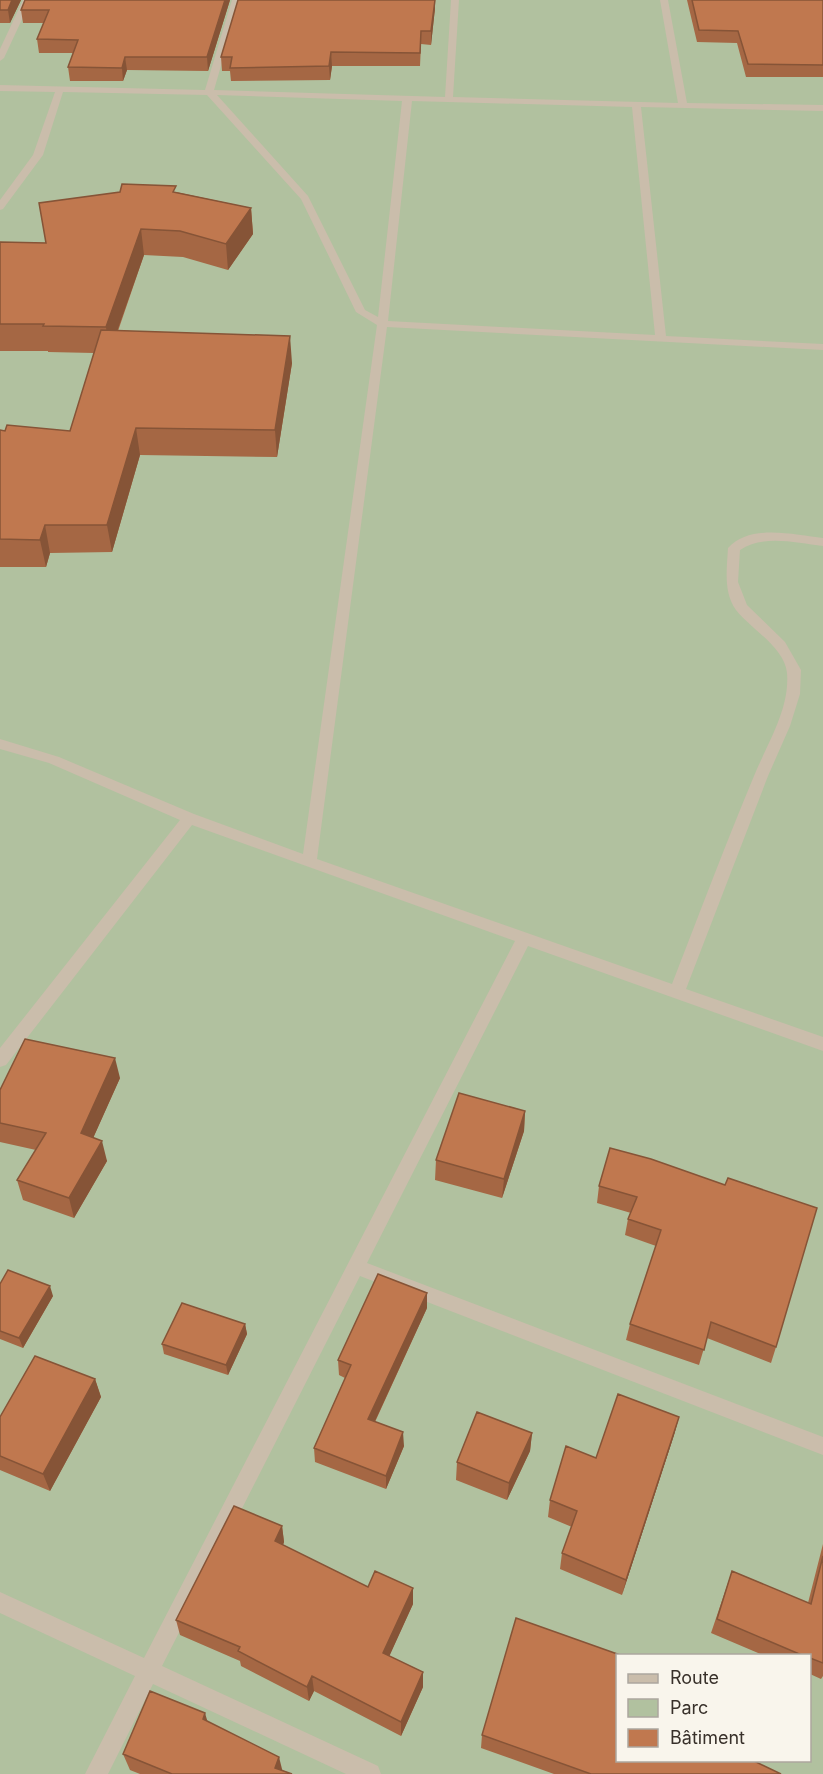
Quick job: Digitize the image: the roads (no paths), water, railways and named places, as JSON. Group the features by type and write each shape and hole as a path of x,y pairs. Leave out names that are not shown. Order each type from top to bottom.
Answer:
{"street":[{"path":"0,58 27,0"},
{"path":"208,92 236,0"},
{"path":"449,98 455,0"},
{"path":"664,0 683,106"},
{"path":"0,88 449,98 636,106 823,108"},
{"path":"0,207 38,155 60,89"},
{"path":"208,92 305,198 361,312 382,324 823,347"},
{"path":"309,862 382,324 407,98"},
{"path":"636,106 661,340"},
{"path":"676,992 783,726 793,694 794,670 778,642 741,607 732,582 734,548 741,541 756,538 823,542"},
{"path":"0,744 54,760 189,818 309,862 823,1044"},
{"path":"0,1060 189,818"},
{"path":"96,1774 524,938"},
{"path":"355,1266 823,1446"},
{"path":"0,1602 370,1774"}]}
